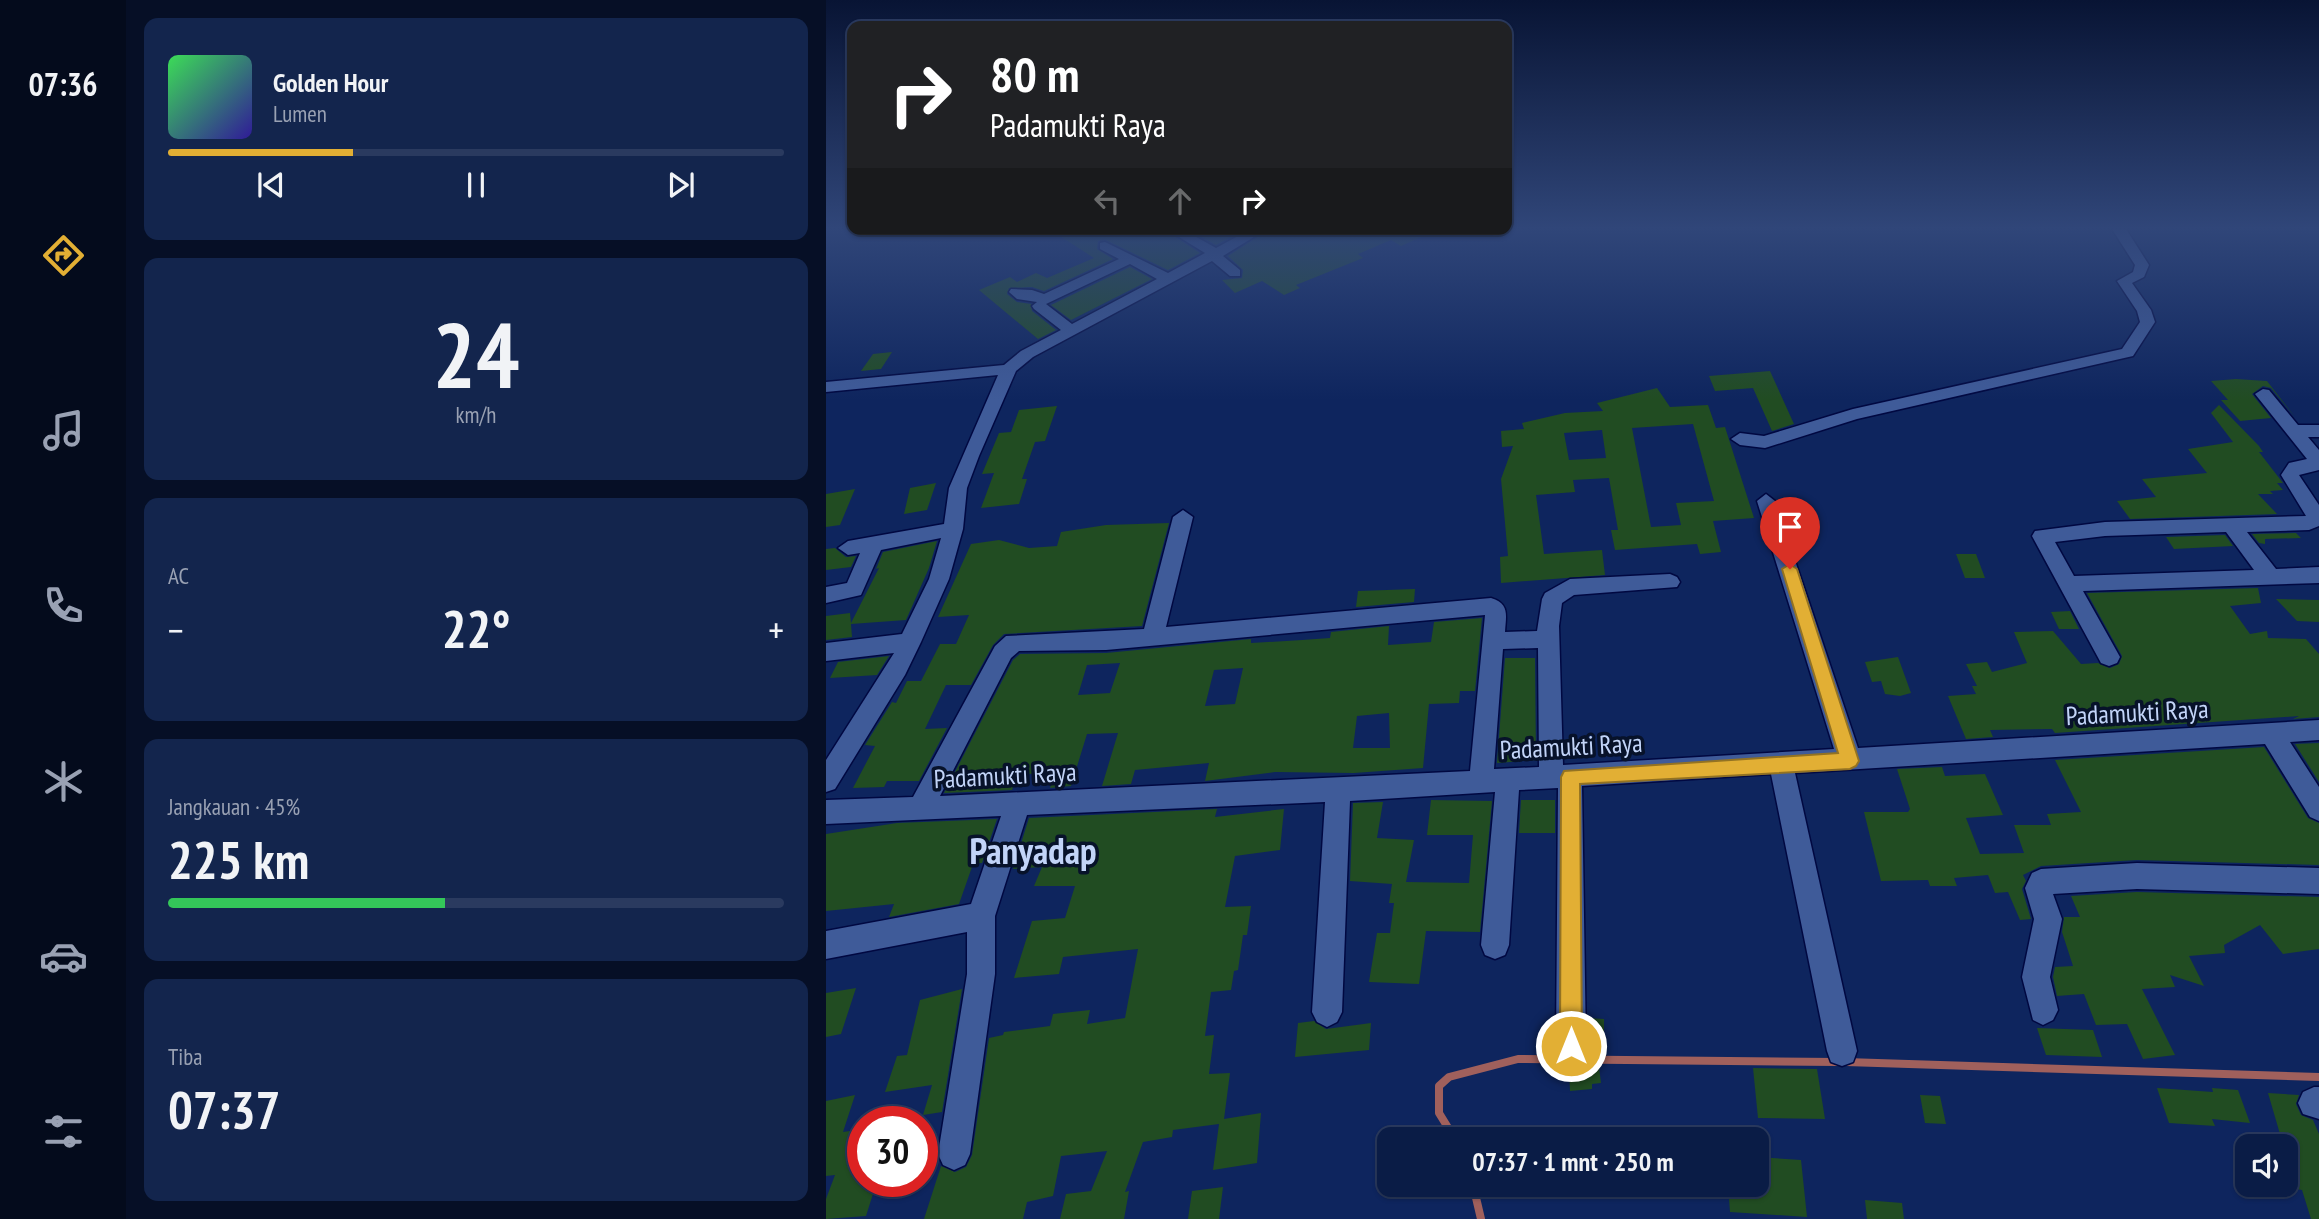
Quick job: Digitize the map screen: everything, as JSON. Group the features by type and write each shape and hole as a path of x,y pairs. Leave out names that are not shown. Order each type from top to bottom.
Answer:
{"street":[{"path":"1016,292 1044,300 1074,286"},
{"path":"826,781 897,669 939,579 953,529 958,488 1009,369 1027,354 1159,286"},
{"path":"1740,439 1765,442 1853,414 2127,353 2148,328 2148,314 2128,286"},
{"path":"1039,306 1072,331"},
{"path":"826,387 1009,369"},
{"path":"2109,656 2041,537 2044,534 2317,520 2290,475 2295,467 2319,463 2263,394"},
{"path":"2293,431 2319,431"},
{"path":"2295,467 2307,482 2319,489"},
{"path":"1766,501 1850,761"},
{"path":"1153,636 1183,517"},
{"path":"2232,526 2271,577"},
{"path":"848,548 953,529"},
{"path":"826,595 854,589 874,544"},
{"path":"2068,584 2319,575"},
{"path":"1571,1046 1560,777 1548,639 1552,598 1570,587 1670,582"},
{"path":"920,809 1009,644 1153,636 1491,606 1496,609 1481,780"},
{"path":"1493,641 1548,639"},
{"path":"826,652 910,642"},
{"name":"Padamukti Raya","path":"826,812 1338,790 1850,761 2319,730"},
{"path":"2272,734 2319,808"},
{"path":"1781,765 1842,1051"},
{"path":"1495,945 1508,779"},
{"path":"1327,1012 1338,790"},
{"path":"954,1154 981,974 981,916 1018,804"},
{"path":"2043,1010 2036,977 2048,919 2038,888 2041,882 2137,876 2319,881"},
{"path":"826,946 981,916"}],"building":[{"path":"989,286 1055,286 1044,291 1032,287 1009,288 1007,294 1017,302 1031,304 1032,311 1056,330 1038,339 979,290"},
{"path":"1091,286 1138,286 1071,320 1051,305"},
{"path":"1228,286 1251,286 1235,293"},
{"path":"1270,286 1300,288 1284,295"},
{"path":"892,352 881,369 861,371 873,354"},
{"path":"1770,371 1794,424 1772,431 1753,388 1715,391 1709,376"},
{"path":"2211,381 2267,381 2295,417 2271,388 2263,386 2252,394 2271,418 2240,421 2221,400 2228,400"},
{"path":"1657,388 1670,407 1708,405 1716,428 1725,427 1754,518 1713,521 1721,552 1700,554 1697,544 1615,550 1611,530 1618,530 1609,478 1573,480 1575,492 1536,495 1544,554 1602,550 1605,575 1501,583 1500,557 1508,556 1501,479 1513,446 1502,447 1501,431 1524,429 1522,423 1565,413 1603,411 1597,403","holes":["1693,424 1714,501 1676,503 1681,525 1651,527 1632,428","1602,430 1606,458 1569,460 1564,433"]},
{"path":"2219,405 2259,446 2263,452 2259,452 2283,483 2277,483 2283,490 2270,491 2273,494 2258,494 2277,514 2130,519 2117,501 2156,497 2142,479 2207,473 2188,449 2233,442 2211,413"},
{"path":"1057,406 1045,441 1035,442 1022,479 1027,479 1019,504 981,508 994,473 982,474 999,433 1011,432 1019,410"},
{"path":"936,483 927,510 904,514 910,488"},
{"path":"855,489 840,525 826,527 826,494"},
{"path":"1169,523 1142,626 1004,634 993,645 971,685 946,685 925,729 947,728 919,781 887,781 884,787 853,788 875,746 865,745 892,702 896,703 907,681 921,681 940,644 956,644 969,615 938,617 971,544 999,540 1029,548 1057,546 1061,532 1106,525"},
{"path":"2296,533 2301,538 2265,539 2265,544 2259,543 2252,534"},
{"path":"2225,535 2233,546 2174,549 2166,537"},
{"path":"937,541 929,568 906,620 851,624 852,637 826,640 826,616 850,613 851,623 879,568 876,569 883,552"},
{"path":"835,548 846,557 856,556 851,567 826,570 826,549"},
{"path":"1956,554 1976,554 1985,578 1965,578"},
{"path":"2258,588 2261,603 2230,606 2250,634 2267,631 2268,638 2306,639 2319,654 2319,717 2293,719 2299,716 2055,733 2052,729 1990,730 1993,737 1966,739 1948,696 1976,694 1972,686 1977,686 1966,664 1987,662 1992,672 2027,663 2014,632 2053,631 2081,664 2098,663 2110,668 2119,664 2122,656 2087,593"},
{"path":"1415,589 1414,602 1356,607 1358,591"},
{"path":"2276,599 2319,600 2319,622 2297,621"},
{"path":"2070,611 2079,629 2059,629 2051,612"},
{"path":"1482,618 1475,691 1460,691 1459,703 1429,704 1423,768 1354,773 1275,772 1205,781 1209,763 1135,770 1131,784 1102,786 1118,733 1087,734 1071,786 1050,788 1055,772 1018,775 1012,790 944,793 1013,660 1020,654 1106,653 1251,639 1251,643 1330,638 1331,632 1389,626 1388,645 1431,642 1434,622","holes":["1120,663 1110,693 1078,695 1087,665","1243,668 1235,704 1205,706 1214,670","1389,713 1390,748 1353,748 1357,716"]},
{"path":"889,656 877,675 830,678 838,662"},
{"path":"1898,657 1911,693 1900,696 1885,694 1881,681 1872,682 1865,662"},
{"path":"1505,658 1535,658 1536,760 1497,763"},
{"path":"2319,743 2319,782 2295,744"},
{"path":"2264,747 2308,818 2319,823 2319,865 2137,860 2041,866 2023,875 2026,881 2022,889 2031,919 2020,920 2008,892 1995,893 1988,875 1954,878 1957,886 1930,886 1928,880 1881,881 1864,812 1908,812 1910,809 1897,769 1942,767 1945,776 1985,774 2003,815 1966,818 1980,854 2024,853 2014,825 2051,825 2047,814 2081,812 2055,760"},
{"path":"1431,800 1492,801 1480,932 1426,931 1419,984 1369,982 1377,933 1390,933 1394,903 1389,903 1392,884 1350,881 1353,803 1383,802 1377,838 1414,840 1406,882 1469,883 1473,835 1427,835"},
{"path":"1521,800 1555,800 1555,833 1519,833"},
{"path":"1217,809 1215,817 1284,809 1280,850 1235,856 1225,907 1251,906 1247,935 1243,935 1238,970 1234,971 1231,990 1211,992 1205,1036 1214,1035 1209,1074 1230,1073 1224,1119 1261,1113 1257,1163 1213,1170 1219,1124 1173,1130 1172,1137 1143,1142 1125,1192 1129,1191 1124,1219 1060,1219 1066,1194 1091,1191 1107,1151 1061,1156 1053,1196 1027,1202 1023,1219 924,1219 931,1197 938,1197 941,1166 955,1172 966,1167 972,1155 989,1038 1003,1035 1004,1032 1050,1026 1053,1014 1090,1010 1087,1024 1125,1018 1138,949 1063,957 1059,974 1014,978 1032,921 1065,918 1075,886 1034,886 1042,867 1013,869 1029,818"},
{"path":"997,819 982,863 973,864 959,904 889,917 894,904 826,911 826,834 897,823"},
{"path":"2137,892 2319,897 2319,949 2283,954 2260,925 2224,945 2225,953 2189,956 2204,986 2170,975 2175,987 2142,989 2175,1055 2143,1059 2127,1024 2096,1025 2084,994 2057,996 2053,977 2055,967 2073,966 2062,932 2064,917 2080,917 2071,896"},
{"path":"856,988 841,1034 826,1037 826,993"},
{"path":"962,989 942,1112 938,1113 938,1106 926,1106 932,1085 885,1092 897,1056 907,1055 920,1000"},
{"path":"1588,1018 1604,1019 1604,1040 1589,1040"},
{"path":"1314,1021 1326,1029 1371,1023 1369,1050 1295,1057 1298,1023"},
{"path":"2037,1028 2093,1030 2102,1057 2046,1055"},
{"path":"1599,1067 1601,1083 1592,1084 1592,1089 1570,1091 1569,1070"},
{"path":"1753,1068 1817,1069 1825,1119 1758,1118"},
{"path":"2157,1088 2213,1092 2212,1088 2238,1090 2250,1123 2212,1119 2215,1126 2169,1123"},
{"path":"2268,1093 2299,1095 2296,1104 2301,1115 2313,1120 2319,1134 2319,1219 2311,1219 2302,1190 2298,1189 2298,1134 2280,1134"},
{"path":"855,1095 851,1106 847,1106 843,1132 847,1131 847,1197 872,1197 866,1216 826,1219 826,1199 835,1175 826,1176 826,1101"},
{"path":"1920,1095 1940,1096 1946,1124 1925,1123"},
{"path":"1769,1158 1801,1160 1807,1217 1730,1212 1729,1197 1769,1197"},
{"path":"1223,1187 1219,1219 1188,1219 1192,1191"},
{"path":"1865,1200 1902,1203 1904,1219 1867,1219"}],"waterway":[{"path":"1448,1127 1439,1113 1439,1086 1449,1077 1518,1059 1837,1062"},
{"path":"1846,1062 2319,1077"},
{"path":"1476,1197 1481,1219"}],"district":[{"name":"Panyadap","path":"1033,850"}],"route":[{"path":"1571,1046 1570,777 1850,761 1790,569"}]}
